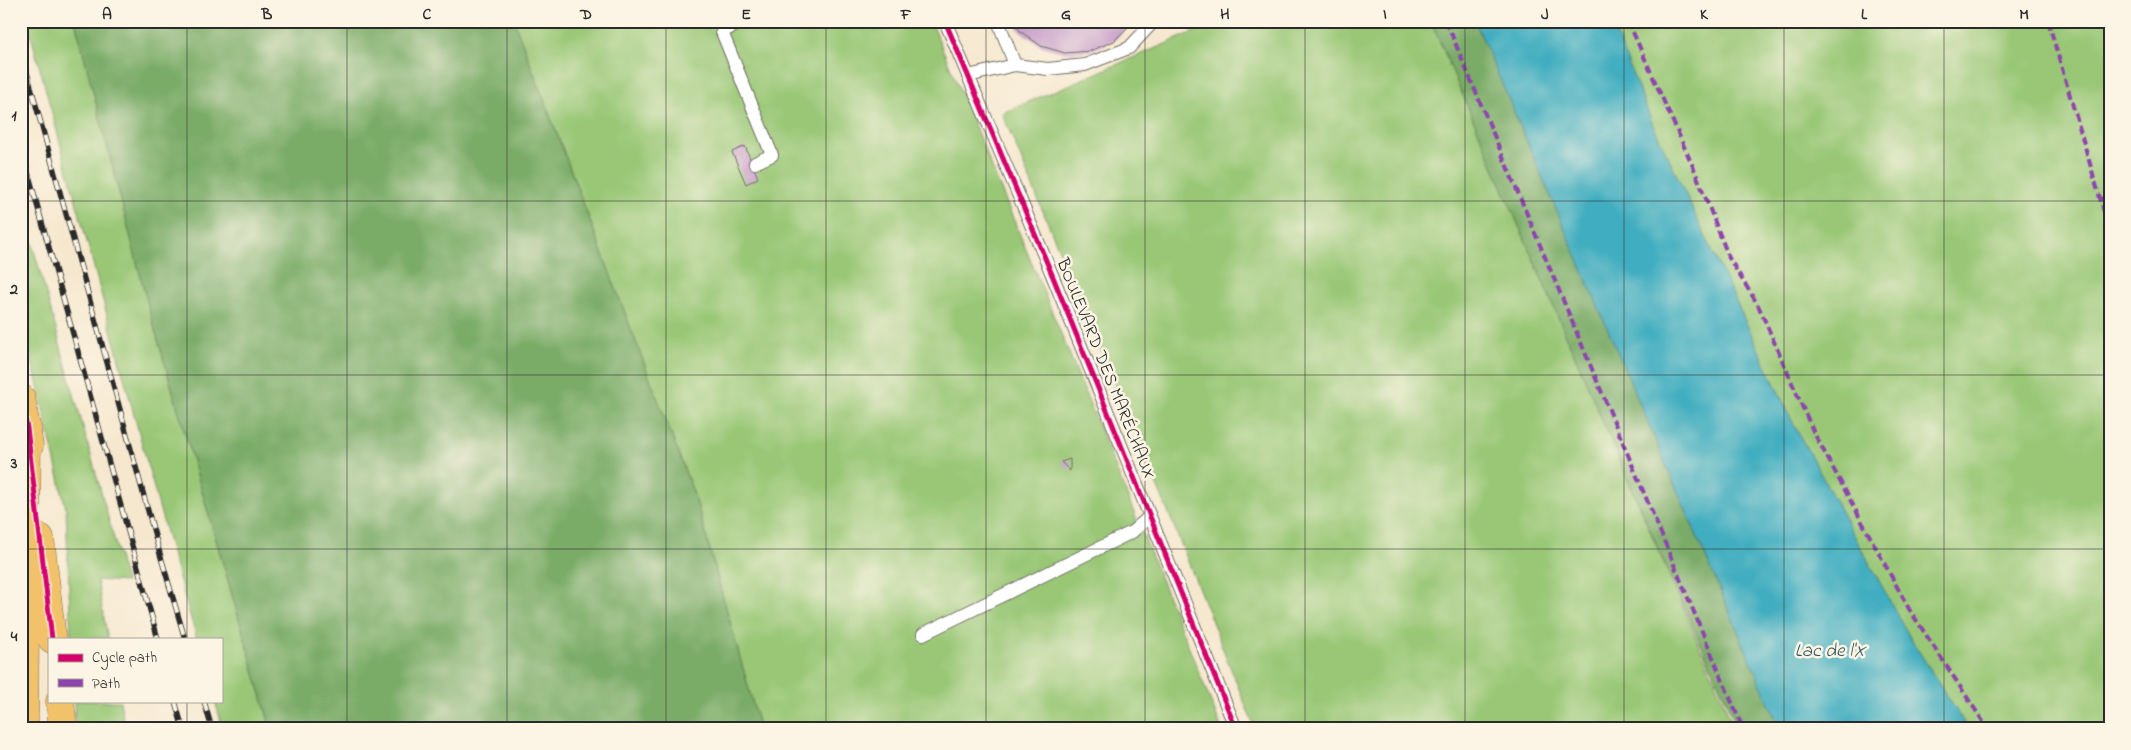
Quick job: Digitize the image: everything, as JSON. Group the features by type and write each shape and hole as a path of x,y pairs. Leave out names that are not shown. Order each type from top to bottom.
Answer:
{"main road":[{"path":"21,398 27,428 52,638"},
{"path":"24,729 27,428"},
{"path":"60,702 63,729"}],"lane":[{"path":"744,21 722,32 772,155 755,163"},
{"name":"BOULEVARD DES MARÉCHAUX","path":"945,21 1053,277 1236,729"},
{"path":"998,21 1015,65"},
{"path":"968,76 1015,65 1048,69 1085,65 1130,48 1154,21"},
{"path":"923,634 1132,532 1149,517"}],"green space":[{"path":"27,21 75,21 149,309 271,729 223,729 215,702 222,702 222,638 197,638 170,547"},
{"path":"75,21 514,21 695,497 760,729 271,729 149,309"},
{"path":"514,21 931,21 1222,729 760,729 695,497"},
{"path":"1192,21 1431,21 1735,729 1255,729 1173,524 1002,113 1196,31"},
{"path":"1431,21 1475,21 1780,729 1738,729 1619,459"},
{"path":"1611,21 2110,21 2110,729 1968,729 1909,636 1795,427 1653,125"},
{"path":"21,203 126,582 97,580 108,638 71,638 66,509 21,313"},
{"path":"74,702 120,702 125,729 75,729"}],"water":[{"name":"Lac de l'X","path":"1475,21 1611,21 1653,125 1795,427 1909,636 1968,729 1780,729"}],"building":[{"path":"1013,21 1134,21 1114,41 1090,51 1065,53 1041,46 1020,31"},
{"path":"745,146 758,178 746,184 732,152"},
{"path":"1070,459 1070,471 1061,462"}],"railway":[{"path":"21,51 185,638"},
{"path":"21,147 158,638"},
{"path":"175,702 183,729"},
{"path":"204,702 212,729"}],"marked path":[{"path":"1446,21 1743,729"},
{"path":"1628,21 1695,171 1729,258 1758,305 1813,431 1909,609 1988,729"},
{"path":"2048,21 2110,232"},
{"path":"2100,200 2110,195"}],"cycle path":[{"path":"945,21 1053,277 1236,729"},
{"path":"21,398 27,428 52,638"}]}
